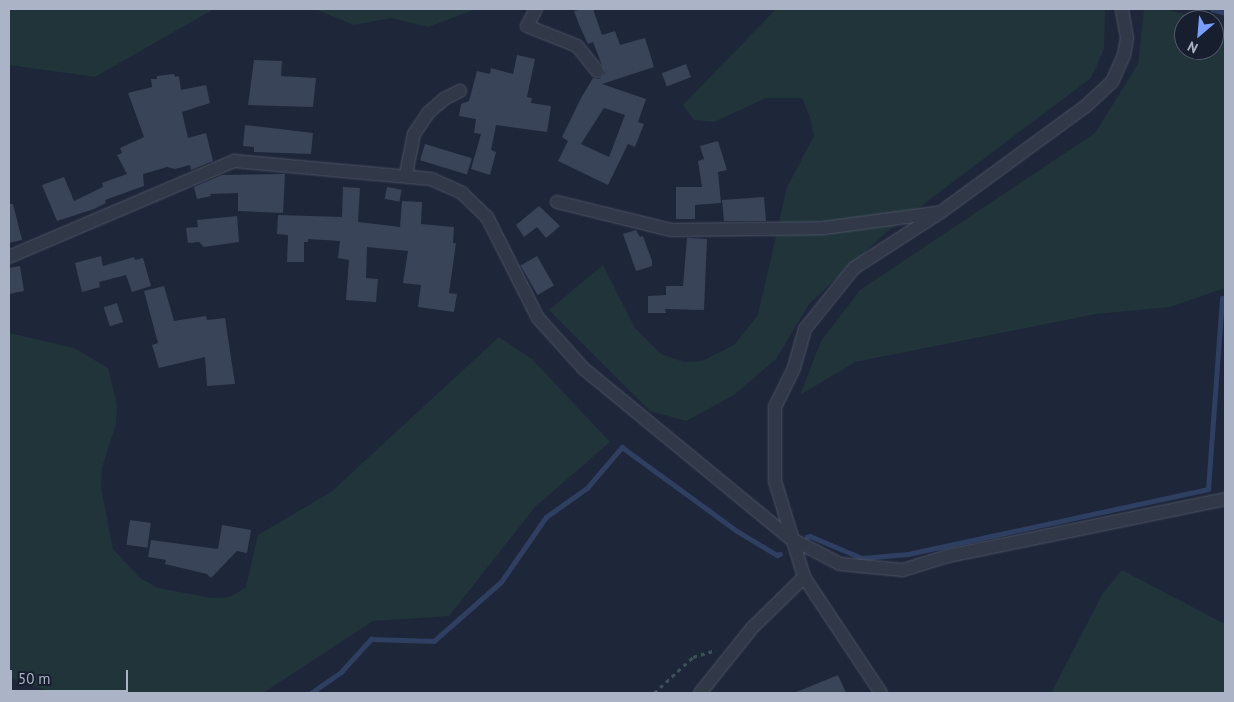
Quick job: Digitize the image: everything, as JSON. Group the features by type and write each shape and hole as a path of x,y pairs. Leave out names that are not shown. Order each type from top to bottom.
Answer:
{"street":[{"path":"536,9 527,26 577,46 596,71"},
{"path":"881,693 804,577 790,538 775,481 775,407 794,368 805,329 854,268 941,212 1087,105 1112,82 1124,55 1127,38 1122,9"},
{"path":"406,174 414,134 428,113 444,99 460,91"},
{"path":"9,257 234,161 406,174 431,179 462,193 487,217 538,318 584,368 790,538 840,564 904,570 948,556 1225,499"},
{"path":"557,202 671,230 824,228 941,212"},
{"path":"700,693 739,644 804,577"}],"path":[{"path":"654,693 693,657 739,644"}],"shaded area":[{"path":"9,9 214,9 95,77 9,65"},
{"path":"315,9 476,9 428,27 391,18 354,25"},
{"path":"776,9 1105,9 1104,49 1091,78 888,231 809,304 776,359 734,395 686,421 650,411 549,310 603,265 635,328 661,354 684,362 702,361 734,345 758,315 787,187 814,136 810,117 802,98 766,98 714,122 694,120 683,105"},
{"path":"1144,9 1164,9 1174,12 1174,60 1224,60 1225,28 1225,288 1170,307 1096,314 855,362 800,395 821,341 860,290 1095,133 1138,64"},
{"path":"9,333 74,348 108,368 117,405 116,424 102,468 101,488 113,549 140,578 158,588 212,598 230,597 246,587 258,535 331,492 499,337 532,359 610,442 535,507 449,616 373,621 263,693 56,693 9,678"},
{"path":"1122,570 1225,624 1225,693 1051,693 1103,593"}],"building":[{"path":"593,9 602,35 615,31 620,45 645,38 654,67 602,84 646,99 638,122 644,124 635,147 628,144 608,185 558,161 568,141 562,137 581,98 593,78 599,79 605,73 593,42 588,44 574,11","holes":["604,108 625,115 609,157 581,144"]},
{"path":"517,55 535,59 527,97 532,98 531,103 551,106 547,132 496,125 491,150 496,152 490,175 471,169 481,134 474,133 476,119 459,116 461,104 469,101 477,71 490,74 491,68 513,74"},
{"path":"254,60 282,61 281,76 316,78 313,107 248,105"},
{"path":"686,64 691,77 667,86 662,73"},
{"path":"174,74 175,77 179,76 181,90 206,85 210,103 182,112 188,138 206,133 213,161 191,170 190,165 175,169 167,167 143,174 144,186 105,200 106,203 94,209 57,221 42,185 64,177 74,201 103,187 102,183 127,174 117,155 122,153 120,148 144,137 128,93 152,87 151,79 157,79 157,76"},
{"path":"245,125 313,133 311,154 254,152 254,147 243,146"},
{"path":"718,141 727,170 718,172 721,203 695,205 695,219 676,219 676,187 702,187 698,161 704,159 700,146"},
{"path":"425,144 472,158 467,175 420,160"},
{"path":"285,174 283,213 238,211 238,193 210,194 211,196 197,199 194,187 222,175"},
{"path":"343,187 360,188 358,222 400,227 402,201 422,202 421,224 454,227 453,243 456,243 449,293 457,294 454,312 418,307 421,285 403,283 408,251 367,247 366,278 378,279 376,302 346,300 349,260 338,258 340,241 308,239 308,242 304,242 304,262 287,262 288,235 277,234 278,215 342,217"},
{"path":"387,187 402,190 399,202 385,199"},
{"path":"764,197 766,221 724,221 722,200"},
{"path":"9,204 13,204 22,240 9,243"},
{"path":"539,206 560,226 546,238 537,227 524,237 516,225"},
{"path":"237,216 239,242 204,247 199,242 188,243 186,228 198,227 197,220"},
{"path":"636,230 640,237 643,236 652,266 636,271 623,234"},
{"path":"687,238 707,239 704,310 665,309 666,313 648,313 648,296 666,295 666,286 683,286"},
{"path":"101,256 103,266 134,257 135,260 143,258 151,286 132,292 126,275 99,282 100,287 82,292 75,263"},
{"path":"537,256 554,285 538,295 521,266"},
{"path":"20,266 24,291 9,294 9,268"},
{"path":"164,286 174,321 206,316 207,320 225,318 235,384 207,386 205,357 159,368 152,345 158,343 144,291"},
{"path":"117,303 123,322 110,326 104,307"},
{"path":"130,520 151,523 147,548 127,545"},
{"path":"222,525 251,530 247,553 237,551 211,578 207,574 165,564 166,560 148,557 151,540 218,549"},
{"path":"838,675 846,693 794,693"}],"waterway":[{"path":"1212,9 1225,13"},
{"path":"807,537 810,536 862,558 908,554 1208,489 1222,299 1225,298"},
{"path":"311,693 341,672 371,639 434,641 501,582 546,517 587,488 622,447 737,531 777,555 780,554"}]}
